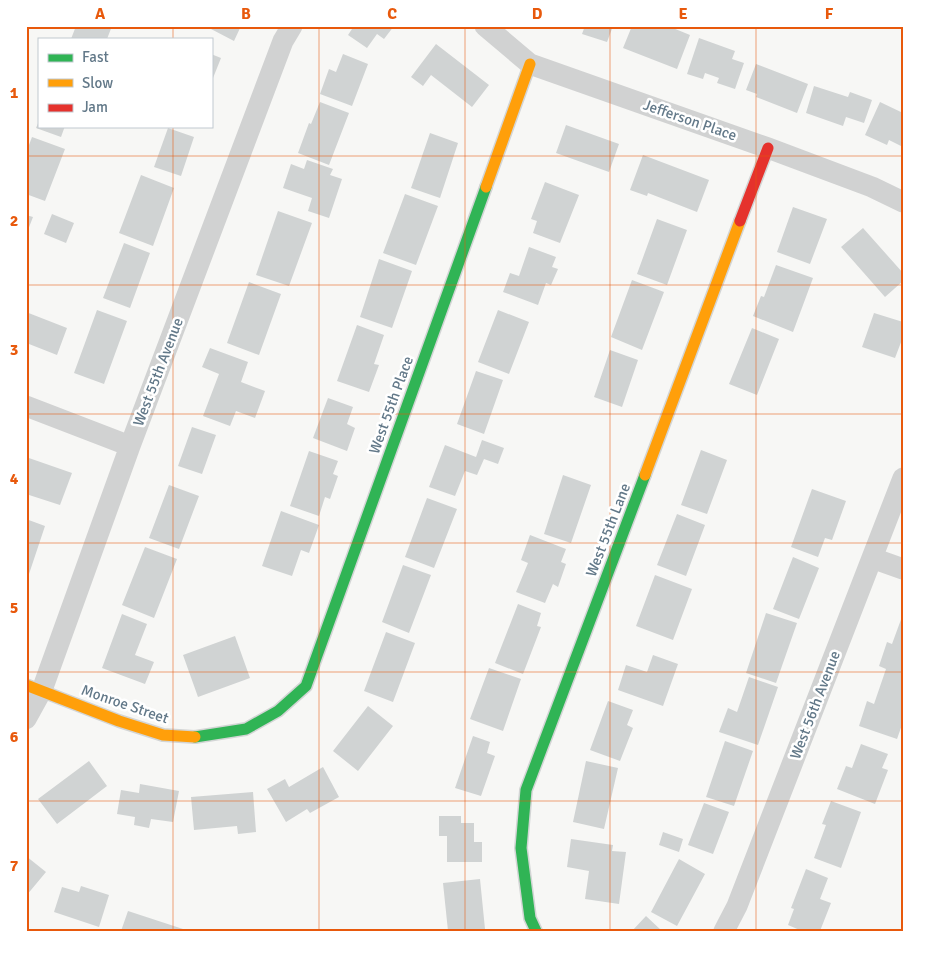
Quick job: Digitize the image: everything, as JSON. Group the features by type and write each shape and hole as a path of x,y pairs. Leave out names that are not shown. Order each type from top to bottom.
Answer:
{"street":[{"name":"West 55th Avenue","path":"26,719 34,687 130,446 283,40 292,26"},
{"name":"Jefferson Place","path":"485,26 530,64 872,186 903,202"},
{"name":"West 55th Place","path":"246,729 278,711 306,686 530,64"},
{"name":"West 55th Lane","path":"536,931 530,918 521,848 526,790 768,148"},
{"path":"26,406 130,446"},
{"name":"West 56th Avenue","path":"724,931 737,906 903,478"},
{"path":"872,558 903,569"},
{"name":"Monroe Street","path":"34,687 119,721 163,735 201,737 246,729"}],"building":[{"path":"76,26 112,26 107,38 71,38"},
{"path":"213,26 241,26 234,41 211,29"},
{"path":"354,26 394,26 384,39 377,34 367,48 348,35"},
{"path":"585,26 613,26 607,42 582,34"},
{"path":"632,26 668,26 690,35 677,69 623,48"},
{"path":"699,38 735,51 732,59 744,63 735,89 717,83 719,78 705,73 703,79 687,74"},
{"path":"436,44 489,85 472,107 431,75 423,86 411,77"},
{"path":"212,54 221,58 212,80"},
{"path":"343,54 368,64 352,106 320,94 329,69 336,72"},
{"path":"756,64 808,84 797,113 756,97 757,94 746,90"},
{"path":"814,86 848,97 850,92 872,100 864,123 846,117 843,126 806,113"},
{"path":"320,102 349,113 329,165 298,153 309,123 311,124"},
{"path":"880,102 903,113 903,147 889,140 887,145 865,135"},
{"path":"38,123 38,128 64,128 61,137 36,128"},
{"path":"566,125 619,144 609,172 556,153"},
{"path":"168,128 194,137 181,176 154,167"},
{"path":"430,133 458,143 440,198 411,188"},
{"path":"32,137 65,149 45,201 26,194 26,153"},
{"path":"643,155 709,180 697,212 648,193 647,196 630,190"},
{"path":"307,160 333,169 330,175 342,179 329,218 308,211 312,198 283,188 291,164 304,169"},
{"path":"141,175 174,188 153,246 119,233"},
{"path":"545,182 579,195 560,243 533,233 537,221 531,219"},
{"path":"405,194 438,206 416,265 383,253"},
{"path":"793,207 827,219 810,264 777,252"},
{"path":"278,211 312,223 289,286 256,275"},
{"path":"52,214 74,223 66,243 44,234"},
{"path":"26,215 33,217 26,235"},
{"path":"657,219 687,230 667,285 637,274"},
{"path":"863,228 903,273 903,281 885,297 841,247"},
{"path":"124,243 150,253 130,308 103,298"},
{"path":"529,247 556,257 552,267 558,269 551,285 546,283 538,305 503,292 510,273 519,276"},
{"path":"379,259 412,271 392,328 360,317"},
{"path":"776,265 813,278 793,332 753,316 761,296 764,297"},
{"path":"632,280 664,292 642,350 611,337"},
{"path":"249,282 281,294 259,355 227,343"},
{"path":"97,310 127,321 104,384 74,373"},
{"path":"498,310 529,322 509,374 478,362"},
{"path":"26,312 67,328 57,355 29,344 26,351"},
{"path":"874,313 903,322 903,337 895,358 862,347"},
{"path":"357,325 384,335 374,364 379,365 369,392 337,381"},
{"path":"752,328 779,339 757,395 729,384"},
{"path":"210,348 248,362 241,382 265,391 255,418 236,411 230,426 203,416 219,374 202,367"},
{"path":"610,350 638,360 622,407 594,397"},
{"path":"476,371 503,380 484,434 457,424"},
{"path":"328,398 353,407 347,424 355,428 347,451 313,438"},
{"path":"192,427 216,435 202,474 178,466"},
{"path":"482,440 504,448 498,464 484,459 477,475 465,471 455,496 429,487 445,445 476,457"},
{"path":"701,450 727,460 707,514 681,505"},
{"path":"309,451 338,461 333,474 338,476 330,499 325,497 319,516 290,506"},
{"path":"26,457 72,473 60,505 26,494"},
{"path":"563,475 591,485 571,543 544,534"},
{"path":"169,485 199,496 179,549 149,538"},
{"path":"812,489 846,501 832,540 825,538 818,557 791,547"},
{"path":"427,498 457,509 434,568 405,557"},
{"path":"281,511 319,525 309,553 301,550 292,576 262,566"},
{"path":"677,514 705,525 686,576 657,565"},
{"path":"26,519 45,526 27,580 26,580"},
{"path":"530,535 566,549 561,562 566,564 558,587 553,584 545,603 516,592 528,563 521,560"},
{"path":"145,547 177,559 154,618 122,605"},
{"path":"793,557 819,568 799,619 773,609"},
{"path":"403,565 431,575 409,633 382,622"},
{"path":"655,575 692,589 673,640 636,626"},
{"path":"518,604 541,613 537,626 541,627 523,674 495,663"},
{"path":"766,613 797,623 776,683 746,673"},
{"path":"122,614 147,624 135,655 154,662 145,684 102,668"},
{"path":"903,614 903,722 897,739 859,726 867,701 874,704 886,669 879,666 887,642 892,644"},
{"path":"386,632 415,643 393,702 364,691"},
{"path":"235,636 250,678 198,697 183,655"},
{"path":"653,655 678,664 663,706 618,690 626,665 647,672"},
{"path":"489,668 521,679 503,731 470,719"},
{"path":"749,677 778,687 758,745 719,732 728,708 737,712"},
{"path":"608,701 633,710 627,725 633,728 620,761 590,750"},
{"path":"368,706 393,726 358,771 333,751"},
{"path":"473,736 490,742 487,753 495,756 481,796 455,788"},
{"path":"725,741 753,751 734,806 706,797"},
{"path":"861,744 888,754 882,768 888,770 875,804 837,789 846,766 852,768"},
{"path":"89,761 107,786 57,824 38,799"},
{"path":"586,761 618,768 604,829 573,822"},
{"path":"323,767 339,797 310,813 307,809 286,822 267,789 285,779 289,787"},
{"path":"140,784 179,791 173,822 151,819 149,828 134,825 135,817 117,814 121,790 139,793"},
{"path":"253,792 256,832 238,834 237,826 194,830 191,797"},
{"path":"831,801 861,812 841,868 814,858 826,825 822,824"},
{"path":"704,803 729,812 713,854 688,845"},
{"path":"439,816 461,816 461,823 474,823 474,842 482,842 482,862 447,862 447,836 439,836"},
{"path":"663,832 683,839 679,852 659,845"},
{"path":"571,839 613,845 612,851 626,852 619,904 585,899 589,871 567,867"},
{"path":"26,856 46,872 26,896"},
{"path":"679,859 705,874 677,926 651,912"},
{"path":"806,869 828,878 820,899 831,903 820,931 802,931 788,925 794,909 791,908"},
{"path":"480,879 485,929 448,931 443,883"},
{"path":"81,886 109,895 99,927 54,912 62,887 79,892"},
{"path":"128,911 183,929 183,931 121,931"},
{"path":"646,916 662,931 632,931"}],"traffic: fast":[{"path":"195,737 246,729 278,711 306,686 486,187"},
{"path":"536,931 530,918 521,848 526,790 645,475"}],"traffic: slow":[{"path":"486,187 530,64"},
{"path":"645,475 740,221"},
{"path":"26,685 119,721 163,735 195,737"}],"traffic: jam":[{"path":"740,221 768,148"}]}
